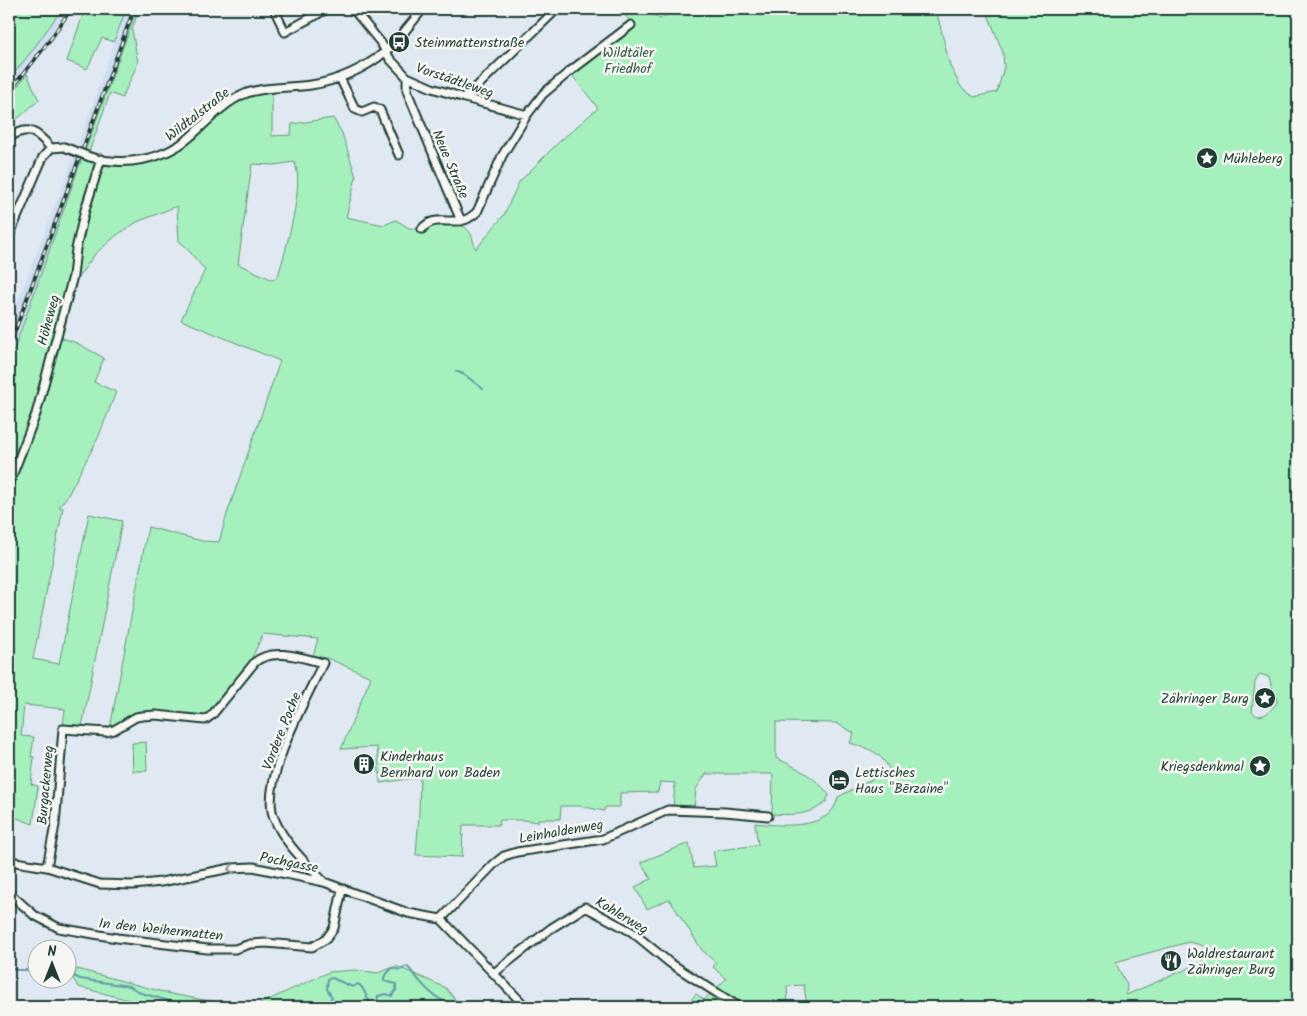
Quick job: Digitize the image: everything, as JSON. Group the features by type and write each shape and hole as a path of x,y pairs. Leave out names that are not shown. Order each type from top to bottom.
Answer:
{"street":[{"path":"274,9 286,32 327,9"},
{"path":"311,9 316,16"},
{"name":"Vorstädtleweg","path":"353,9 381,43 390,59 407,77 432,88 527,115"},
{"name":"Wildtalstraße","path":"51,148 64,147 100,159 135,160 152,157 168,151 189,138 230,102 247,93 261,89 310,85 339,79 363,67 385,52 423,9"},
{"path":"465,98 557,9"},
{"path":"461,221 470,218 477,212 502,156 542,94 631,25"},
{"name":"Neue Straße","path":"407,77 406,91 461,221 441,220 424,226 422,229"},
{"path":"339,79 355,109 362,112 374,107 380,110 399,155"},
{"path":"9,138 17,132 27,131 40,135 51,148 43,157 9,236"},
{"name":"Höheweg","path":"9,484 36,414 72,276 85,210 100,159"},
{"name":"Burgackerweg","path":"47,867 55,825 63,729 106,732 114,730 136,717 156,715 205,720 212,715 260,658 268,655 286,655 323,663"},
{"name":"Vordere Poche","path":"323,663 287,741 276,771 271,795 271,806 273,817 281,832 324,882"},
{"name":"Leinhaldenweg","path":"441,919 504,856 517,852 603,839 668,810 768,816"},
{"name":"Pochgasse","path":"9,861 47,867 100,884 133,885 161,882 231,868 253,867 324,882 408,913 441,919"},
{"name":"In den Weihermatten","path":"9,893 34,915 59,928 207,950 235,949 250,944 266,943 312,947 322,942 334,928 342,890"},
{"name":"Kohlerweg","path":"494,973 550,929 585,907 632,932 670,963 739,1007"},
{"path":"441,919 526,1007"}],"shaded area":[{"path":"62,9 73,9 9,97 9,79"},
{"path":"126,9 137,9 9,364 9,324 77,148"}],"green space":[{"path":"9,9 62,9 9,79"},
{"path":"85,9 126,9 114,42 102,38 87,69 67,61"},
{"path":"137,9 139,9 132,30 138,63 122,98 110,93 89,152 85,151"},
{"name":"Wildtäler Friedhof","path":"620,9 644,9 660,19 677,9 936,9 950,66 961,87 974,97 997,92 1004,67 1003,53 986,9 1298,9 1298,1007 807,1007 804,985 787,986 788,1007 684,1007 696,994 704,1000 726,979 713,967 716,963 702,950 669,899 647,909 635,887 651,879 641,862 689,843 694,868 716,866 713,851 758,845 755,823 791,825 816,821 826,816 834,808 838,797 890,770 878,755 850,743 854,733 836,723 776,722 776,758 812,778 829,795 826,802 813,810 794,814 772,814 773,774 706,774 696,789 694,809 673,808 675,783 660,782 658,792 620,793 620,807 605,807 604,811 580,806 561,806 560,819 538,819 538,822 500,820 499,825 463,825 462,857 416,855 420,777 380,783 377,747 341,749 371,677 327,658 313,656 318,639 263,634 250,662 206,716 156,712 135,713 110,728 148,527 202,541 219,542 280,361 181,320 205,270 179,241 177,206 137,222 117,235 95,254 77,279 62,338 77,343 104,358 94,382 116,392 98,438 68,495 59,507 63,508 33,659 59,664 89,514 122,521 82,727 63,726 65,709 24,705 21,736 34,737 31,757 34,757 31,784 38,786 33,824 9,815 9,364 82,158 89,160 92,153 112,157 133,157 165,149 181,139 227,99 233,104 251,96 272,91 272,136 291,135 292,124 333,118 342,133 356,177 346,217 384,225 396,220 409,228 423,230 434,224 455,223 467,229 471,234 476,249 504,215 519,182 560,141 598,108 571,74 635,27","holes":["294,162 298,185 293,218 278,276 273,280 238,264 252,164 274,165","1260,674 1269,677 1273,692 1276,693 1277,702 1266,714 1259,716 1252,712 1255,682","1189,942 1213,951 1201,963 1126,995 1127,985 1115,962"]},
{"path":"27,74 39,100 9,126 9,97"},
{"path":"146,742 147,771 133,771 132,743"},
{"path":"396,966 446,988 461,1007 253,1007 329,972 355,970 378,973"},
{"path":"78,969 171,994 243,1007 156,1007 79,987"}],"waterway":[{"path":"456,371 465,375 483,389"},
{"path":"302,1007 329,1001 332,997 327,989 328,979 332,978 353,987 358,984 363,988 372,1004 377,1002 378,996 386,994 392,996 396,990 396,984 384,981 384,977 392,968 400,970 407,966 431,993 445,1002 464,1007"},
{"path":"9,967 17,970 28,970"},
{"path":"78,978 129,986 141,993 191,1007"}],"railway":[{"path":"9,92 50,40 71,9"},
{"path":"83,149 134,9"},
{"path":"9,347 79,159"}],"place":[{"name":"Steinmattenstraße","path":"399,42"},
{"name":"Mühleberg","path":"1207,158"},
{"name":"Zähringer Burg","path":"1265,698"},
{"name":"Kinderhaus Bernhard von Baden","path":"364,764"},
{"name":"Kriegsdenkmal","path":"1260,766"},
{"name":"Lettisches Haus \"Bērzaine\"","path":"839,780"},
{"name":"Waldrestaurant Zähringer Burg","path":"1171,961"}]}
